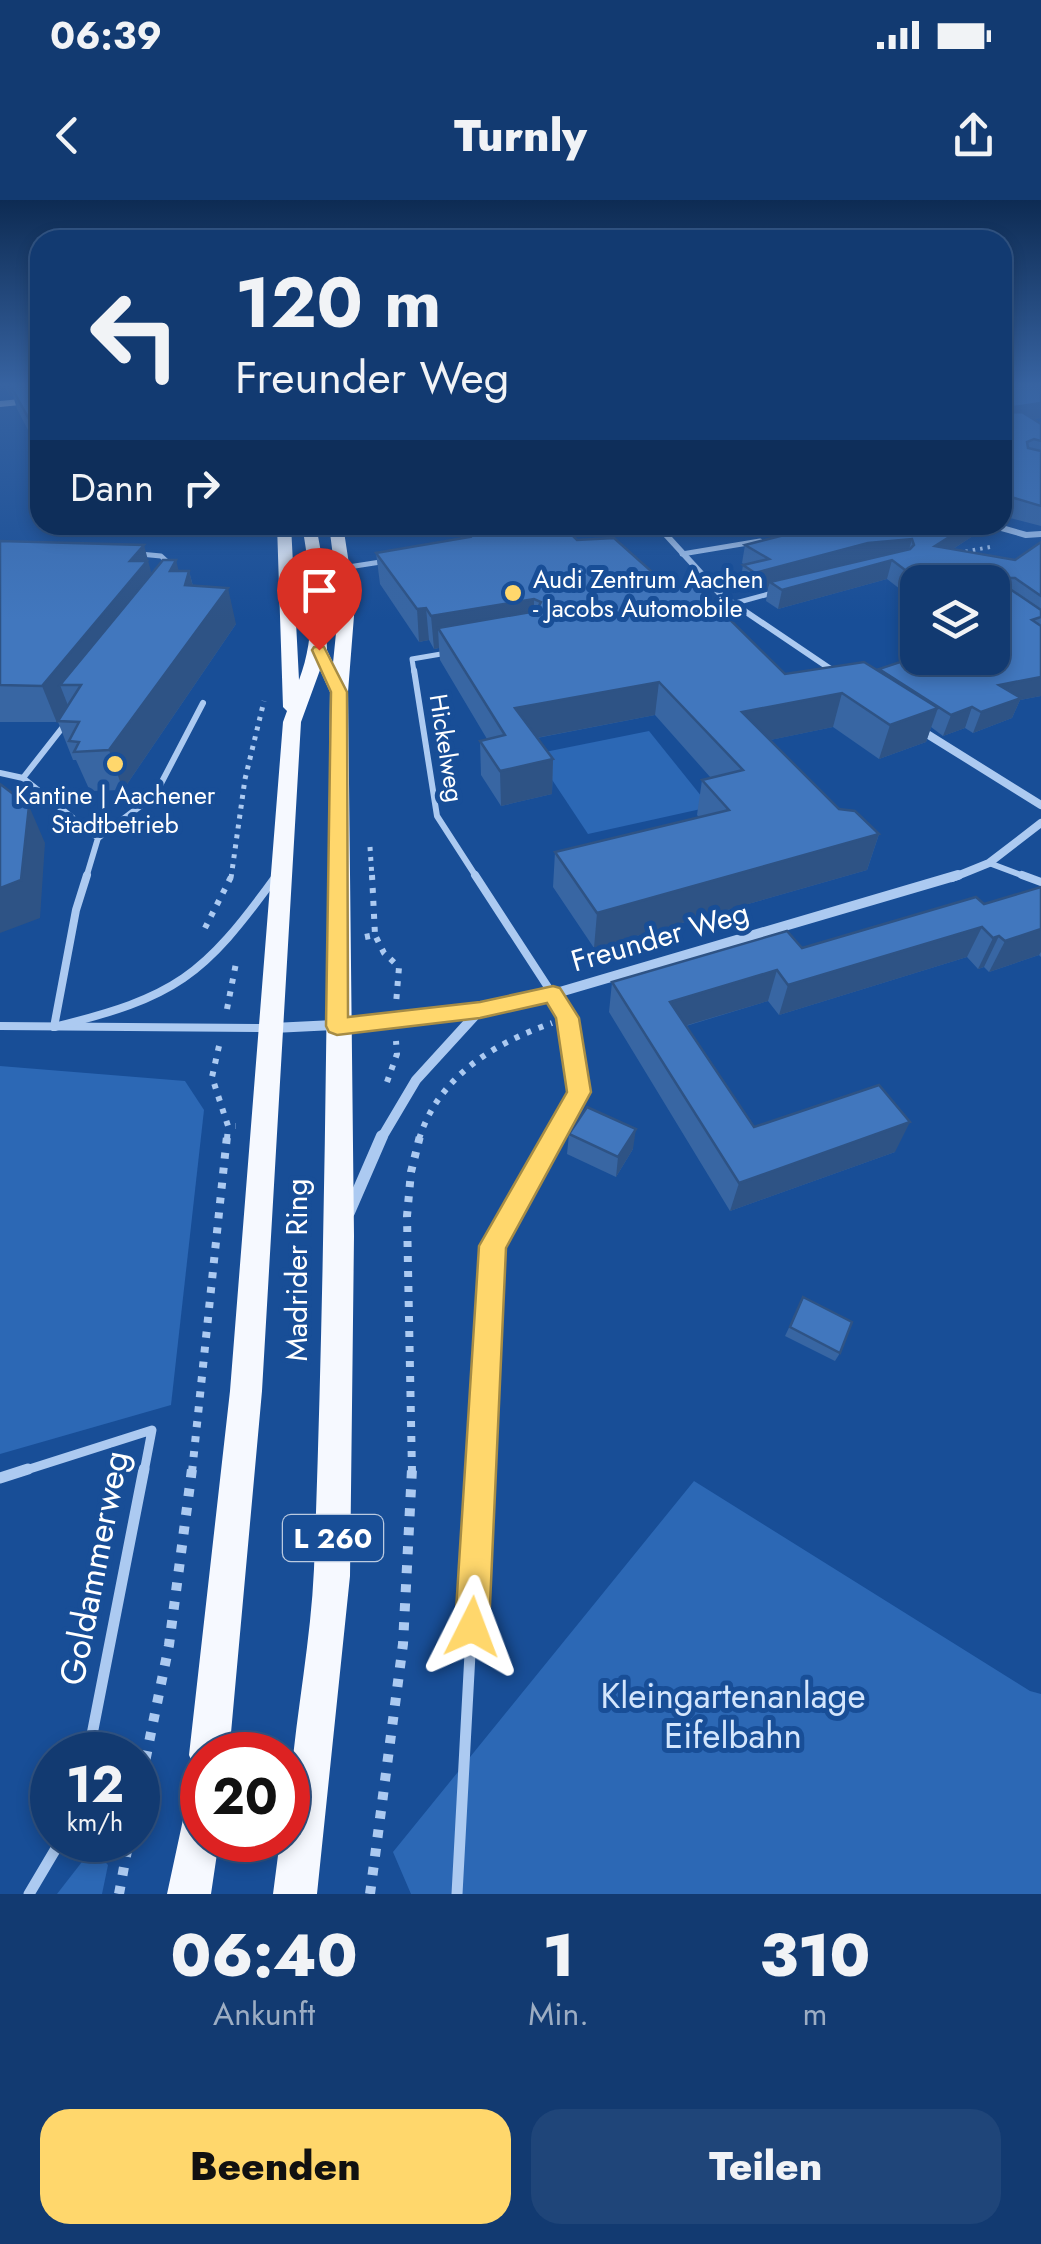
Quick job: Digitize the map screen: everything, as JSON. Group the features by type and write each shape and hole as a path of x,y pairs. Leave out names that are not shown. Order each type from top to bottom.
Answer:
{"main road":[{"path":"284,535 292,722"},
{"name":"Madrider Ring","path":"211,1732 246,1391 292,722 319,650 311,535"},
{"path":"337,535 346,641 339,692"},
{"name":"Madrider Ring","path":"295,1894 332,1576 339,1236 339,692 319,650"},
{"path":"189,1894 194,1862"}],"street":[{"path":"1012,531 1041,534"},
{"path":"666,535 732,604 848,681"},
{"path":"914,725 1013,791 1041,805"},
{"name":"Freunder Weg","path":"273,1028 337,1026 480,1010 553,994 930,886 989,862 1041,823"},
{"path":"339,1236 378,1143 405,1091 424,1064 480,1010"}],"lane":[{"path":"567,535 572,540"},
{"path":"682,554 760,540"},
{"path":"134,554 161,556 181,576"},
{"path":"342,568 399,559"},
{"path":"732,604 789,588"},
{"path":"706,598 721,595"},
{"name":"Hickelweg","path":"465,650 412,659 437,816 553,994"},
{"path":"54,1026 76,910 98,838 155,794 204,703"},
{"path":"23,778 69,720"},
{"path":"0,773 23,778 98,838"},
{"path":"989,862 1041,882"},
{"path":"54,1026 126,1010 183,983 221,950 284,864"},
{"path":"458,1894 492,1246 579,1092 568,1018 553,994"},
{"path":"0,1026 273,1028"},
{"name":"Goldammerweg","path":"0,1478 152,1430 93,1732"},
{"path":"29,1894 48,1862"}],"path":[{"path":"958,553 1026,535"},
{"path":"195,942 231,881 245,779 265,686"},
{"path":"370,1894 406,1621 412,1494 407,1228 410,1175 422,1129 457,1075 490,1048 568,1018"},
{"path":"150,1732 176,1589 198,1423 228,1126"},
{"path":"119,1894 125,1862"}],"green space":[{"path":"649,731 710,807 588,834 535,754"},
{"path":"0,1066 185,1081 204,1110 171,1405 0,1454"},
{"name":"Kleingartenanlage Eifelbahn","path":"694,1481 1030,1691 1041,1694 1041,1894 411,1894 393,1852"},
{"path":"82,1862 108,1865 102,1894 57,1894"}],"building":[{"path":"1012,462 1041,462 1041,506 1012,497"},
{"path":"784,535 952,535 935,546 1015,560 1041,542 1041,596 1010,578 1010,565 900,566 892,560 782,590 770,582 910,549 914,545 912,539 868,543 755,573 743,565 769,559 745,545"},
{"path":"470,537 614,538 670,588 695,585 785,674 864,662 938,708 890,725 842,693 742,712 839,809 855,811 879,834 597,913 555,852 729,810 702,780 743,770 659,682 515,708 553,759 500,771 480,741 505,735 438,628 536,611 541,602 534,599 431,616 426,608 417,609 376,553"},
{"path":"0,541 144,545 130,561 147,561 42,686 0,685"},
{"path":"163,560 176,560 170,571 189,571 185,585 228,588 109,750 74,752 79,742 69,741 79,722 58,721 81,685 60,685"},
{"path":"1010,589 1041,610 1041,617 1032,620 1041,626 1041,677 999,685 1021,698 981,712 972,707 951,715 879,669 900,662 900,675 1010,675"},
{"path":"0,784 29,806 21,880 0,888"},
{"path":"1041,887 1041,929 1005,941 999,936 993,938 982,927 788,985 777,970 670,1002 754,1127 879,1085 910,1122 739,1183 612,982 787,931 802,948 976,897 984,904"},
{"path":"587,1107 636,1129 618,1157 569,1134"},
{"path":"803,1297 852,1322 840,1353 790,1327"}],"place":[{"name":"Audi Zentrum Aachen - Jacobs Automobile","path":"513,593"},
{"name":"Kantine | Aachener Stadtbetrieb","path":"115,764"}],"route":[{"path":"319,650 339,692 337,1026 480,1010 553,994 568,1018 579,1092 541,1166 492,1246 472,1627"}]}
